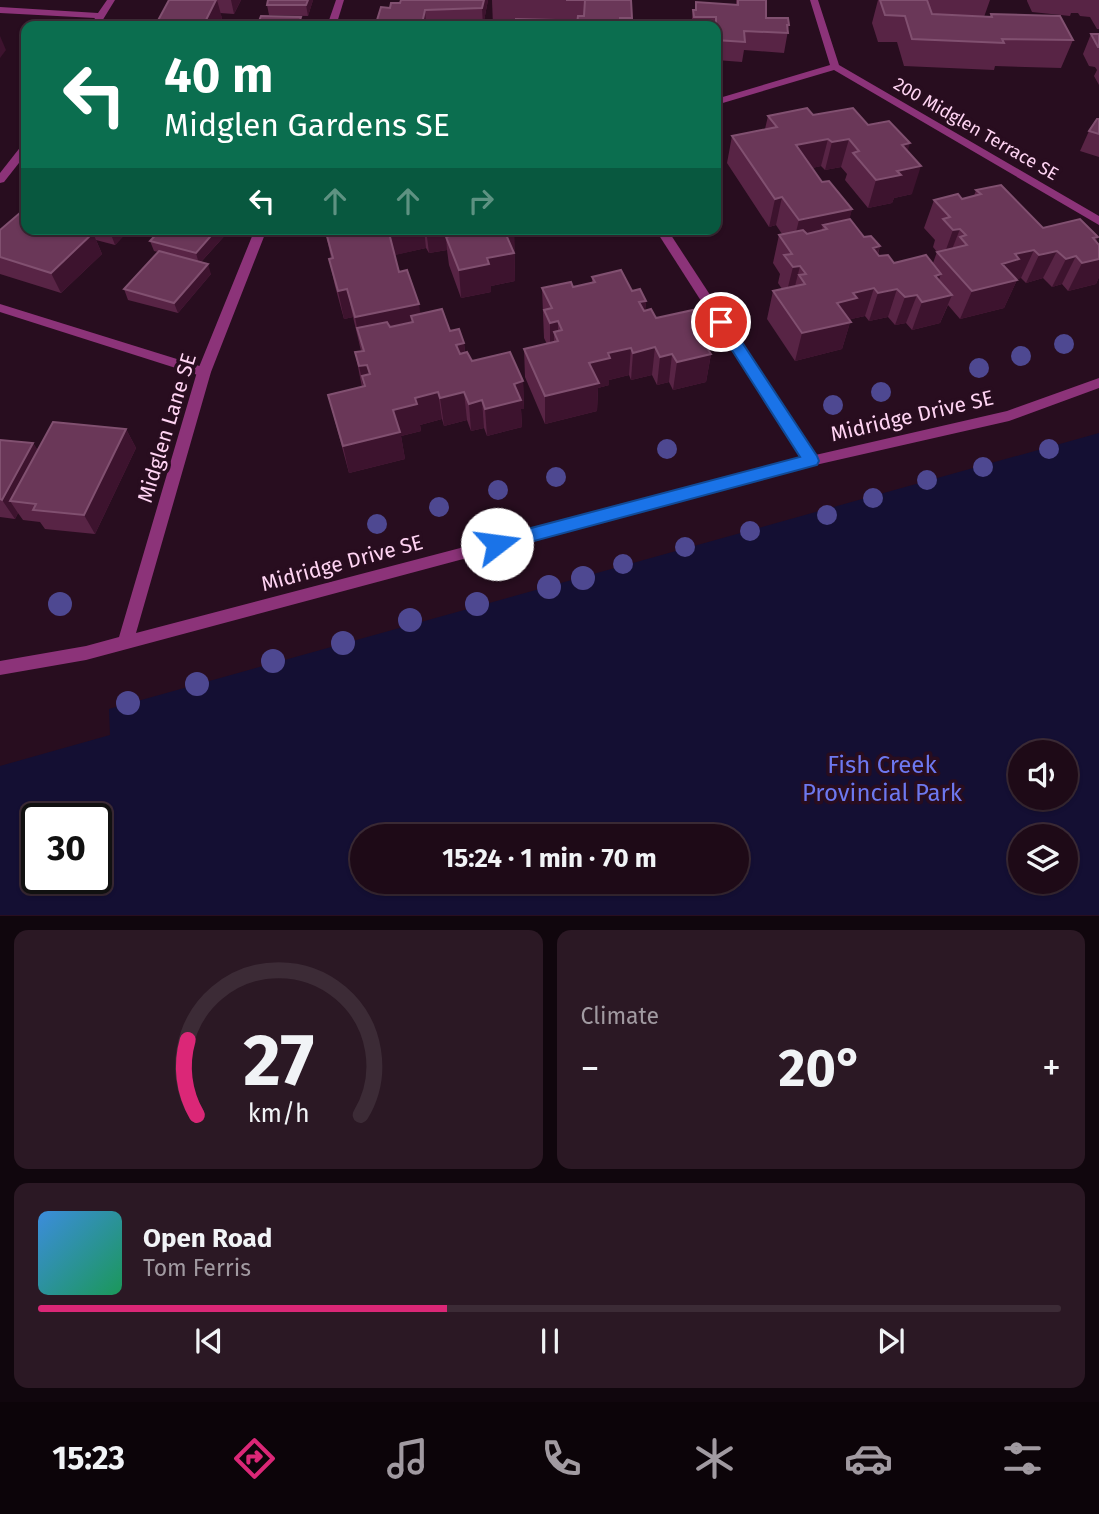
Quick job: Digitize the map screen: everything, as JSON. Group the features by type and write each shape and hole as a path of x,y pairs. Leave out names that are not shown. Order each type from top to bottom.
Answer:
{"street":[{"path":"98,21 111,0"},
{"path":"333,21 340,0"},
{"path":"721,101 835,67 814,0"},
{"path":"0,10 101,16"},
{"name":"200 Midglen Terrace SE","path":"835,67 1099,221"},
{"path":"0,180 21,153"},
{"name":"Midglen Lane SE","path":"125,643 204,372 259,235"},
{"path":"665,235 811,461"},
{"path":"0,308 204,372"},
{"name":"Midridge Drive SE","path":"0,668 86,653 811,461 1009,416 1099,383"}],"green space":[{"name":"Fish Creek Provincial Park","path":"1099,433 1099,915 0,915 0,766 110,735 109,709"}],"building":[{"path":"169,0 216,0 206,21 158,21"},
{"path":"268,0 308,0 306,5 267,5"},
{"path":"401,0 484,0 482,8 425,10 423,21 377,20 381,7 390,8 391,3 400,3"},
{"path":"585,0 631,0 632,18 620,18 620,21 577,21 578,16 584,16"},
{"path":"738,0 766,0 766,18 788,18 788,33 744,31 745,42 721,40 721,21 716,21 716,17 694,17 696,2 738,5"},
{"path":"880,0 927,0 932,14 1060,16 1073,40 1002,39 1004,43 912,39 905,16 885,15"},
{"path":"261,16 301,17 300,21 259,21"},
{"path":"516,19 555,20 516,21"},
{"path":"1091,34 1099,34 1099,47 1098,47"},
{"path":"807,108 813,115 853,108 868,125 889,121 910,143 902,145 921,166 897,171 901,175 876,180 853,153 859,151 849,139 832,142 828,139 796,145 822,182 829,181 852,209 799,220 782,197 775,199 732,136 777,127 768,116"},
{"path":"1099,119 1099,134 1089,131"},
{"path":"1001,185 1043,228 1080,219 1098,237 1093,238 1099,245 1099,259 1082,263 1076,256 1066,259 1057,251 1039,255 1034,250 1015,254 1019,259 1002,264 1017,280 972,291 937,252 967,245 960,237 966,235 960,229 953,230 943,219 950,217 934,200 958,194 962,199 981,194 976,190"},
{"path":"21,212 21,235 91,235 51,273 0,257 0,230"},
{"path":"850,219 864,237 871,236 880,246 873,248 879,256 888,255 894,263 926,255 941,274 935,276 952,295 922,302 917,295 905,297 897,289 878,293 874,288 853,293 857,298 837,303 851,322 802,333 773,291 805,284 799,275 806,274 800,266 793,267 784,255 792,254 779,235 803,230 807,234 827,229 823,225"},
{"path":"156,235 212,235 196,253 150,241"},
{"path":"327,235 390,235 399,272 407,270 419,304 355,317 347,289 338,291 329,259 333,258"},
{"path":"506,235 514,253 487,258 489,264 459,270 446,237"},
{"path":"159,251 208,264 174,303 124,289"},
{"path":"621,270 632,291 640,289 646,301 639,302 644,311 651,309 656,318 693,310 706,332 698,334 711,354 677,362 672,354 660,357 655,347 633,353 631,348 608,353 610,358 589,363 599,383 545,396 524,349 558,341 554,332 562,330 558,321 550,323 544,310 552,308 542,288 571,282 573,287 595,282 592,277"},
{"path":"442,309 450,331 459,329 464,343 456,345 460,354 467,352 472,361 510,352 523,381 514,384 521,400 485,409 482,400 469,404 464,392 440,398 438,392 415,398 417,404 393,410 400,432 343,446 328,395 365,386 362,376 370,374 367,365 359,366 355,352 364,351 357,328 387,322 390,327 413,322 411,316"},
{"path":"53,422 126,429 84,515 33,510 36,504 10,501"},
{"path":"0,440 33,443 2,500 0,499"}],"route":[{"path":"497,544 811,461 721,322"}]}
